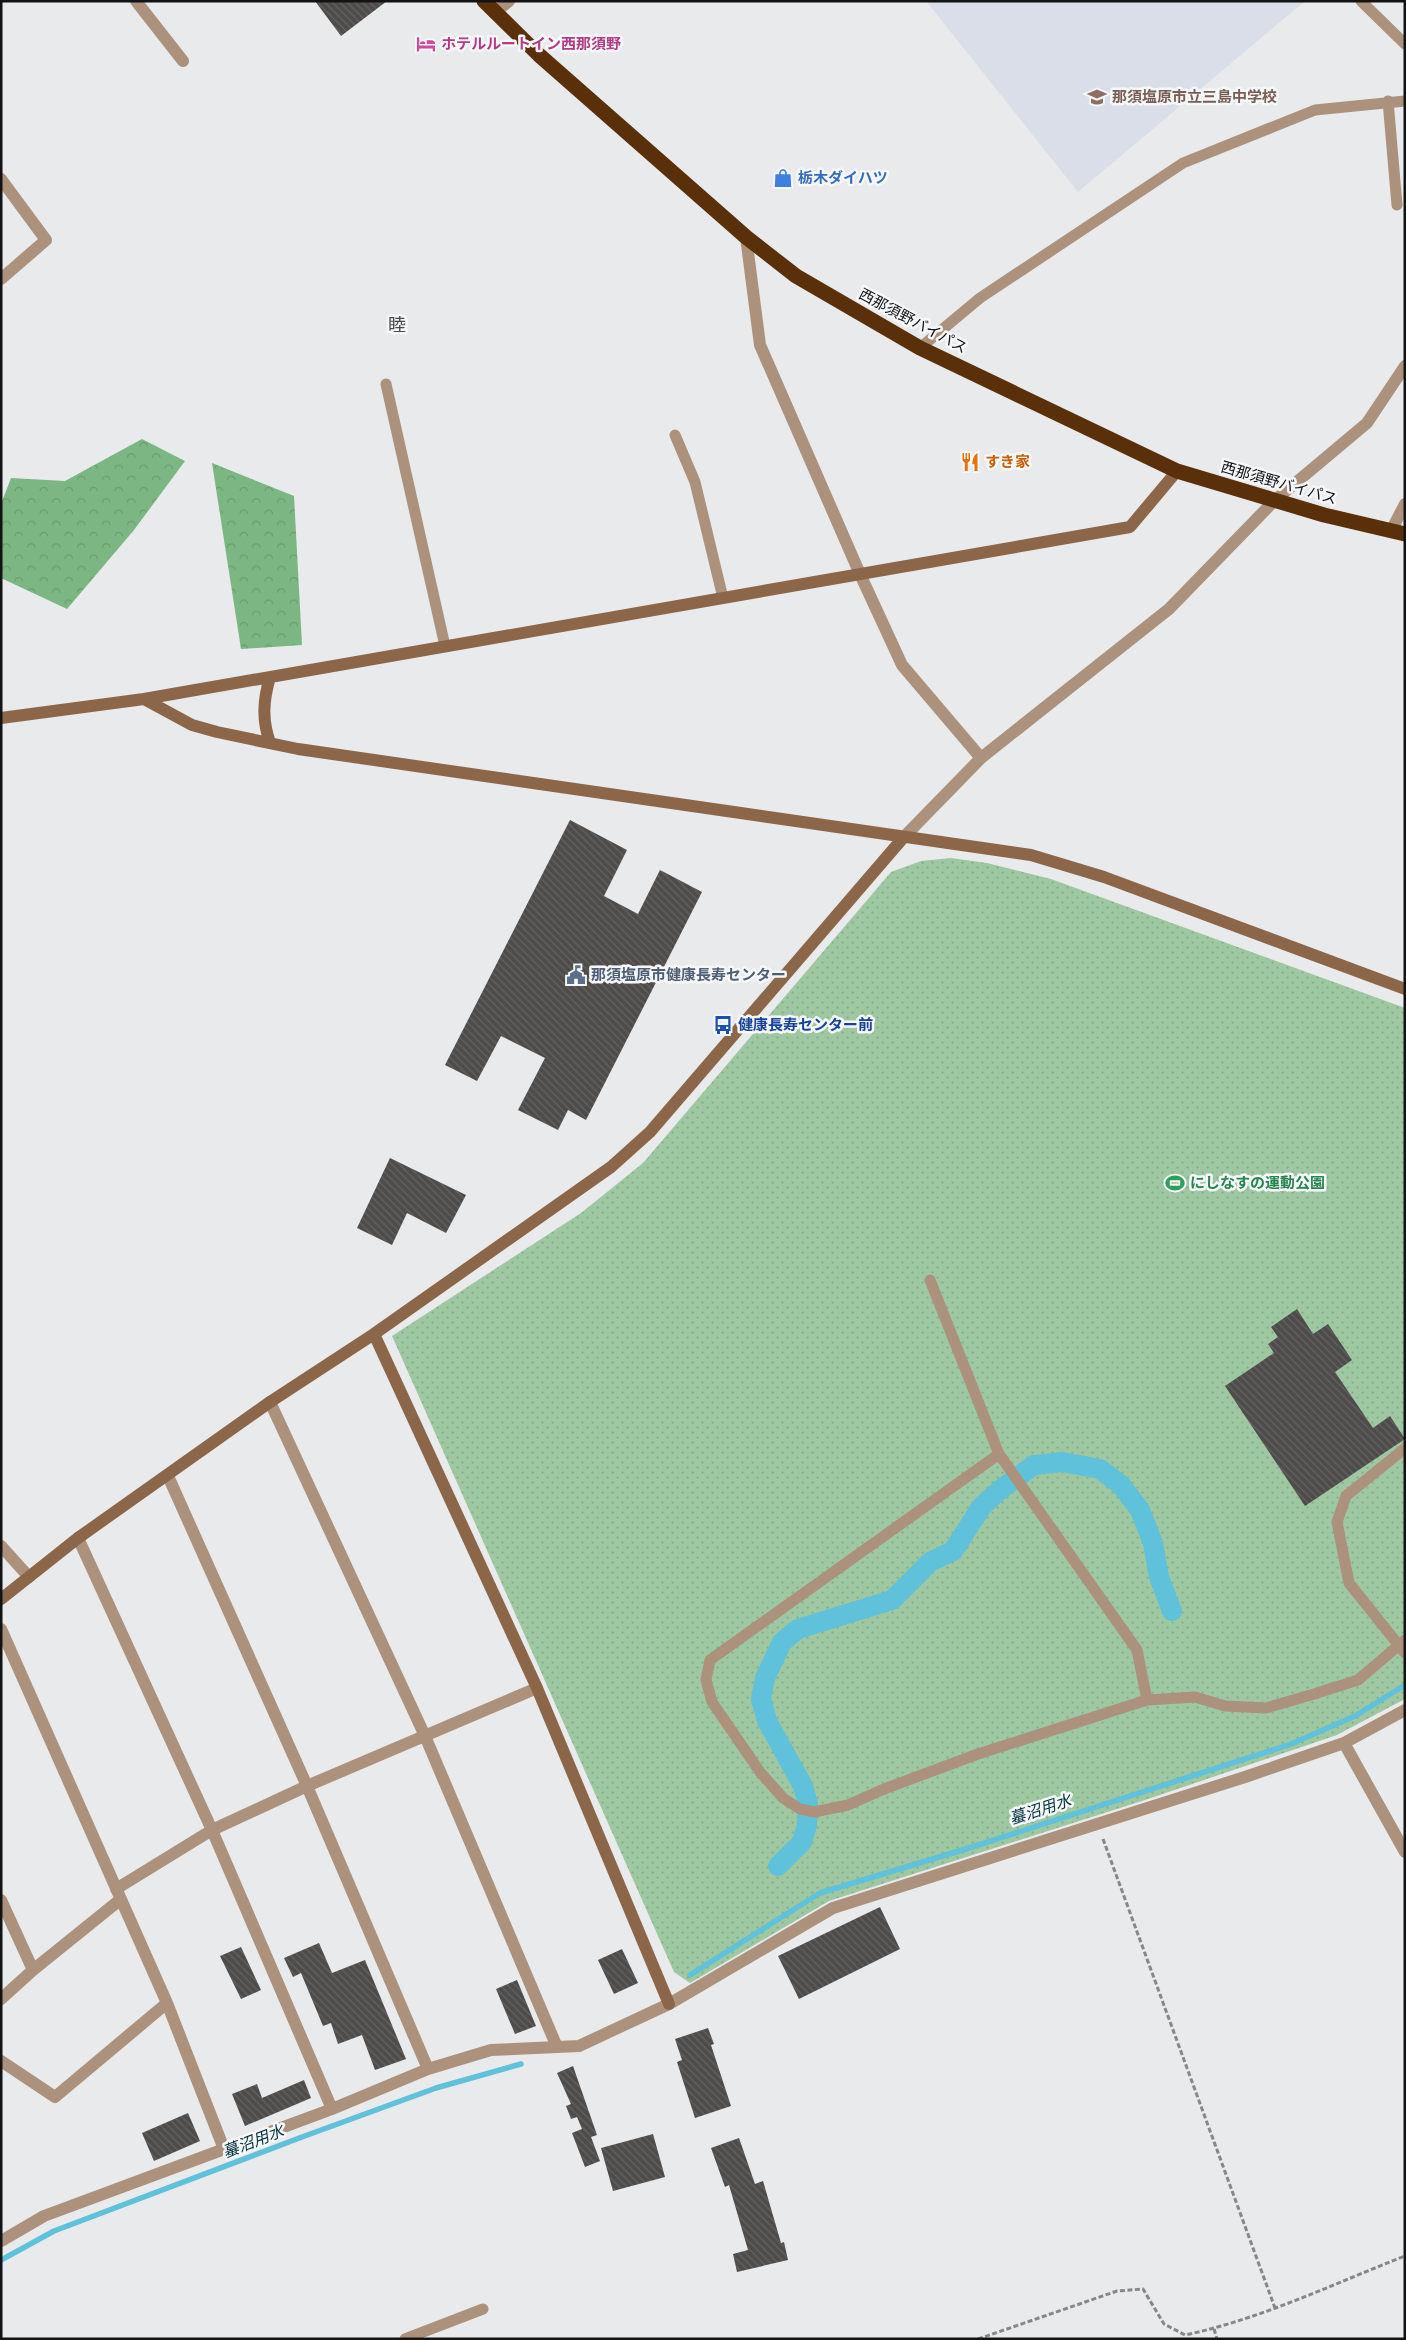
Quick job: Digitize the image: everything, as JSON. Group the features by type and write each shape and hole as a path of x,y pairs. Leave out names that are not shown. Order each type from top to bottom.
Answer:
{"highway":[{"name":"西那須野バイパス","path":"484,1 494,13 539,55 746,237 796,276 920,348 1177,471 1274,501 1398,532"}],"street":[{"path":"136,1 183,61"},
{"path":"494,13 509,1"},
{"path":"1,179 46,240 1,279"},
{"path":"746,237 760,345 860,574 902,665 981,758"},
{"path":"1,1599 78,1538 270,1402 374,1334 611,1168 643,1138 903,838 981,758 1169,609 1274,501 1367,423 1405,366"},
{"path":"1,718 144,699 1130,527 1177,471"},
{"path":"1398,532 1405,504"},
{"path":"270,677 263,713 270,743"},
{"path":"144,699 192,724 270,743 903,838 1031,855 1104,877 1405,989"},
{"path":"374,1334 537,1688 669,2004"},
{"path":"270,1402 425,1736 557,2047"},
{"path":"168,1476 307,1786 428,2069"},
{"path":"78,1538 212,1830 332,2109"},
{"path":"1,1546 29,1577"},
{"path":"1,1629 167,2003 224,2149"},
{"path":"1,1999 118,1894 212,1830 307,1786 537,1688"},
{"path":"1,2241 44,2216 332,2109 428,2069 491,2050 579,2046 669,2004 833,1908 1245,1777 1344,1743 1405,1710"},
{"path":"1344,1743 1405,1852"},
{"path":"1,1900 33,1970"},
{"path":"1,2061 55,2097 167,2003"}],"lane":[{"path":"1361,1 1405,44"},
{"path":"920,348 980,298 1183,163 1315,110 1388,101 1405,101"},
{"path":"1388,101 1397,205"},
{"path":"386,384 445,646"},
{"path":"675,434 695,482 723,598"},
{"path":"930,1280 1000,1454 1138,1650 1147,1700"},
{"path":"1000,1454 710,1660 706,1680 712,1702 760,1772 783,1798 800,1809 814,1812 848,1806 884,1789 978,1754 1147,1700 1195,1697 1225,1706 1266,1708 1358,1680 1403,1646 1349,1583 1337,1522 1346,1496 1404,1449"},
{"path":"405,2339 483,2309"}],"path":[{"path":"1097,1823 1275,2308"},
{"path":"978,2339 1117,2291 1143,2289 1164,2324 1185,2336 1214,2329 1275,2308 1405,2256"},
{"path":"1214,2329 1218,2339"}],"shaded area":[{"name":"那須塩原市立三島中学校","path":"926,1 1305,1 1078,192"}],"green space":[{"path":"142,439 185,461 134,530 67,609 1,578 1,504 11,478 65,481"},
{"path":"212,463 294,496 302,645 241,649"},
{"name":"にしなすの運動公園","path":"951,858 987,863 1051,879 1405,1008 1405,1699 1337,1735 1145,1800 829,1901 690,1983 674,1972 392,1336 581,1213 643,1163 891,872 921,861"}],"building":[{"path":"315,1 387,1 341,36"},
{"name":"那須塩原市健康長寿センター","path":"570,820 627,850 604,896 638,914 660,870 702,892 586,1120 568,1110 558,1130 518,1110 545,1058 501,1036 477,1081 445,1065"},
{"path":"390,1158 466,1195 446,1233 407,1213 392,1245 357,1228"},
{"path":"1297,1309 1313,1334 1328,1324 1352,1360 1335,1372 1373,1428 1390,1416 1405,1439 1305,1506 1225,1386 1274,1353 1268,1344 1278,1337 1271,1327"},
{"path":"880,1907 900,1949 799,1999 778,1956"},
{"path":"319,1943 332,1973 365,1960 406,2059 375,2070 362,2035 338,2044 331,2023 323,2026 301,1973 293,1977 284,1958"},
{"path":"241,1947 261,1990 241,1999 220,1956"},
{"path":"622,1949 638,1983 614,1994 598,1960"},
{"path":"517,1980 536,2026 515,2034 496,1989"},
{"path":"708,2028 714,2044 711,2045 731,2106 695,2118 677,2062 682,2060 675,2039"},
{"path":"573,2066 597,2135 591,2137 600,2161 585,2167 572,2133 582,2129 577,2117 571,2119 566,2106 571,2104 557,2073"},
{"path":"304,2080 311,2098 245,2126 232,2094 257,2084 262,2098"},
{"path":"188,2113 200,2141 154,2161 142,2133"},
{"path":"653,2134 665,2177 613,2191 601,2148"},
{"path":"739,2138 755,2184 763,2181 781,2243 784,2242 788,2260 737,2272 733,2254 748,2250 729,2185 725,2187 711,2148"}],"waterway":[{"path":"778,1866 802,1842 807,1825 808,1804 803,1786 767,1721 761,1699 765,1678 782,1642 798,1629 892,1600 930,1562 953,1551 982,1506 1001,1489 1034,1465 1062,1462 1100,1469 1121,1485 1140,1510 1153,1543 1159,1577 1172,1611"},
{"name":"蟇沼用水","path":"690,1975 820,1893 969,1848 1291,1744 1355,1716 1405,1685"},
{"name":"蟇沼用水","path":"1,2260 54,2231 302,2137 436,2088 521,2064"}],"place":[{"name":"ホテルルートイン西那須野","path":"426,44"},
{"name":"那須塩原市立三島中学校","path":"1097,97"},
{"name":"栃木ダイハツ","path":"783,178"},
{"name":"すき家","path":"970,462"},
{"name":"那須塩原市健康長寿センター","path":"576,975"},
{"name":"健康長寿センター前","path":"723,1025"},
{"name":"にしなすの運動公園","path":"1175,1183"}],"district":[{"name":"睦","path":"397,325"}]}
